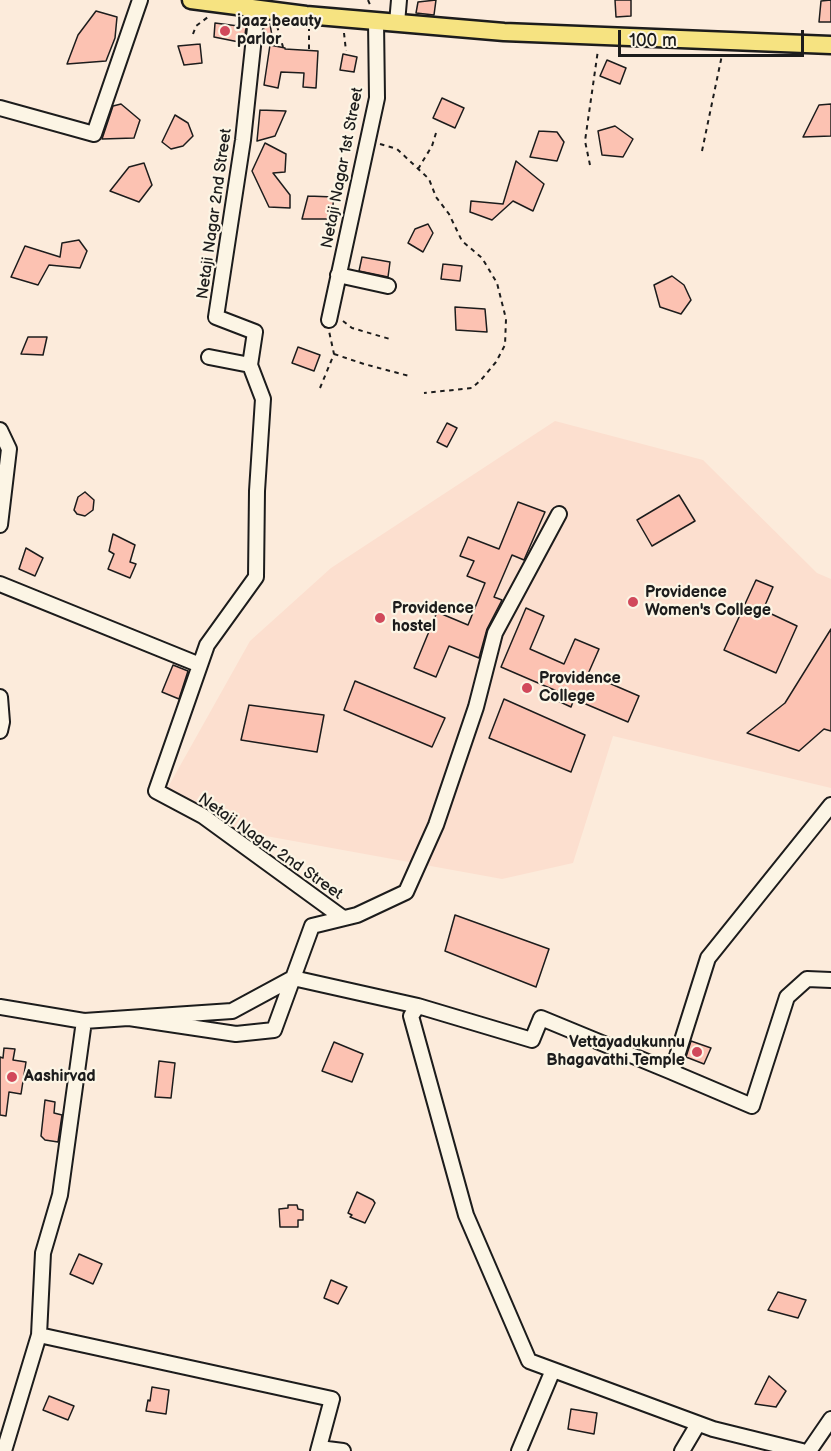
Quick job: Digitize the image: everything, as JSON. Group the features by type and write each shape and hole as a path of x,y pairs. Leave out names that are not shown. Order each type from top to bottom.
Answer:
{"main road":[{"path":"191,0 306,15 504,32 831,45"}],"street":[{"path":"0,108 94,134 140,0"},
{"path":"397,23 399,0"},
{"name":"Netaji Nagar 2nd Street","path":"257,9 243,140 216,317 255,332 250,365 263,399 257,491 256,578 207,645 156,791 203,816 343,918"},
{"name":"Netaji Nagar 1st Street","path":"328,320 377,98 376,21"},
{"path":"338,275 388,286"},
{"path":"209,357 250,365"},
{"path":"0,430 9,449 0,525"},
{"path":"129,1018 236,1034 274,1030 312,926 357,915 405,892 436,825 476,707 495,633 559,514"},
{"path":"0,584 200,664"},
{"path":"0,697 2,722 0,731"},
{"path":"672,1072 708,958 831,805"},
{"path":"0,1007 84,1021 232,1011 293,978 418,1006 532,1040 541,1018 752,1106 787,997 807,979 831,980"},
{"path":"418,1006 411,1016 466,1215 529,1361 713,1429 802,1451"},
{"path":"4,1451 39,1335 43,1253 60,1195 84,1021"},
{"path":"39,1335 332,1399 318,1449 343,1451"},
{"path":"519,1451 554,1370"},
{"path":"808,1451 831,1419"},
{"path":"682,1451 698,1424"}],"path":[{"path":"194,34 196,26 211,14 211,2"},
{"path":"276,11 283,47"},
{"path":"306,15 309,49"},
{"path":"341,18 346,51"},
{"path":"590,165 585,141 600,35"},
{"path":"702,151 726,40"},
{"path":"418,169 432,146 436,133"},
{"path":"368,141 397,148 429,179 436,197 449,214 462,241 482,258 497,283 507,328 505,345 501,354 472,388 424,393"},
{"path":"332,303 343,322 352,328 390,339"},
{"path":"320,388 334,354 328,334 328,320"},
{"path":"334,354 409,376"}],"shaded area":[{"name":"Providence College","path":"555,421 703,460 817,573 831,579 831,788 613,736 573,863 502,879 233,830 167,789 250,641 331,568"}],"building":[{"path":"436,0 434,15 416,13 418,2"},
{"path":"615,0 631,0 631,16 616,17"},
{"path":"831,0 831,22 819,22 821,1"},
{"path":"96,11 117,17 115,38 106,61 67,64 78,35"},
{"path":"215,23 246,27 244,43 214,37"},
{"path":"270,24 272,36 263,36 264,25"},
{"path":"200,44 202,63 184,65 178,46"},
{"path":"270,45 285,49 318,51 316,88 303,87 304,73 281,72 278,88 264,85"},
{"path":"343,54 357,57 354,72 340,70"},
{"path":"607,60 626,68 620,84 600,76"},
{"path":"442,98 464,108 455,128 433,118"},
{"path":"121,104 140,120 134,138 102,139 113,106"},
{"path":"831,104 831,136 803,137 819,105"},
{"path":"260,110 286,111 275,136 257,141"},
{"path":"175,115 188,123 193,136 183,146 171,149 162,142"},
{"path":"615,126 633,139 623,157 602,155 598,131"},
{"path":"539,131 557,132 564,142 557,161 530,157"},
{"path":"265,143 286,154 285,172 273,173 290,195 290,208 269,207 252,171"},
{"path":"516,161 544,184 533,211 513,201 492,220 470,212 471,201 503,204"},
{"path":"144,163 152,185 139,202 110,191 129,167"},
{"path":"308,196 334,197 331,219 302,219"},
{"path":"428,224 433,233 423,252 408,243 415,229"},
{"path":"79,240 87,251 80,268 49,265 38,285 11,277 25,246 60,257 62,243"},
{"path":"362,257 390,262 388,277 359,271"},
{"path":"443,264 462,266 460,281 441,279"},
{"path":"672,276 684,285 691,300 681,314 660,307 654,285"},
{"path":"455,307 485,309 487,332 456,330"},
{"path":"28,337 47,337 43,355 21,354"},
{"path":"298,347 320,355 314,371 292,363"},
{"path":"447,423 457,428 447,447 437,442"},
{"path":"85,492 94,500 93,510 85,516 77,514 74,510 78,497"},
{"path":"679,495 695,521 652,546 637,520"},
{"path":"518,502 545,512 524,560 512,555 494,597 502,600 487,629 479,658 449,646 436,677 414,668 437,612 468,625 485,583 467,576 474,561 460,556 468,537 499,549"},
{"path":"113,534 135,545 130,562 136,564 130,578 108,569 114,554 109,551"},
{"path":"26,548 43,558 35,576 19,569"},
{"path":"756,580 773,587 763,610 797,626 776,673 724,650"},
{"path":"526,608 544,616 530,649 564,664 575,639 599,649 588,674 639,696 628,722 574,699 571,707 556,700 559,692 501,667"},
{"path":"831,629 831,731 824,729 799,751 747,733 785,703"},
{"path":"173,665 188,671 179,699 162,692"},
{"path":"355,681 445,718 432,747 344,710"},
{"path":"504,699 585,735 571,772 489,738"},
{"path":"249,705 324,715 317,752 241,740"},
{"path":"455,915 549,949 536,987 445,951"},
{"name":"Vettayadukunnu Bhagavathi Temple","path":"691,1041 711,1048 704,1064 686,1057"},
{"path":"334,1042 363,1054 352,1082 322,1071"},
{"name":"Aashirvad","path":"4,1048 15,1049 13,1060 26,1062 21,1094 9,1092 6,1116 0,1115 0,1057 3,1058"},
{"path":"159,1061 175,1063 171,1098 155,1097"},
{"path":"45,1100 55,1102 54,1113 62,1115 58,1142 45,1140 41,1136"},
{"path":"357,1192 375,1203 365,1223 350,1217 352,1215 348,1213"},
{"path":"288,1205 297,1205 298,1209 303,1210 303,1220 298,1220 298,1227 280,1227 279,1209 288,1208"},
{"path":"79,1254 102,1264 93,1284 70,1274"},
{"path":"331,1280 347,1287 338,1304 324,1298"},
{"path":"778,1292 806,1300 798,1318 768,1310"},
{"path":"769,1376 786,1391 776,1407 755,1404"},
{"path":"152,1387 169,1390 166,1414 146,1411"},
{"path":"49,1396 74,1406 68,1420 43,1410"},
{"path":"571,1409 597,1413 594,1434 568,1429"}],"place":[{"name":"jaaz beauty parlor","path":"225,31"},
{"name":"Providence Women's College","path":"633,602"},
{"name":"Providence hostel","path":"380,618"},
{"name":"Providence College","path":"527,688"},
{"name":"Vettayadukunnu Bhagavathi Temple","path":"697,1052"},
{"name":"Aashirvad","path":"12,1077"}]}
